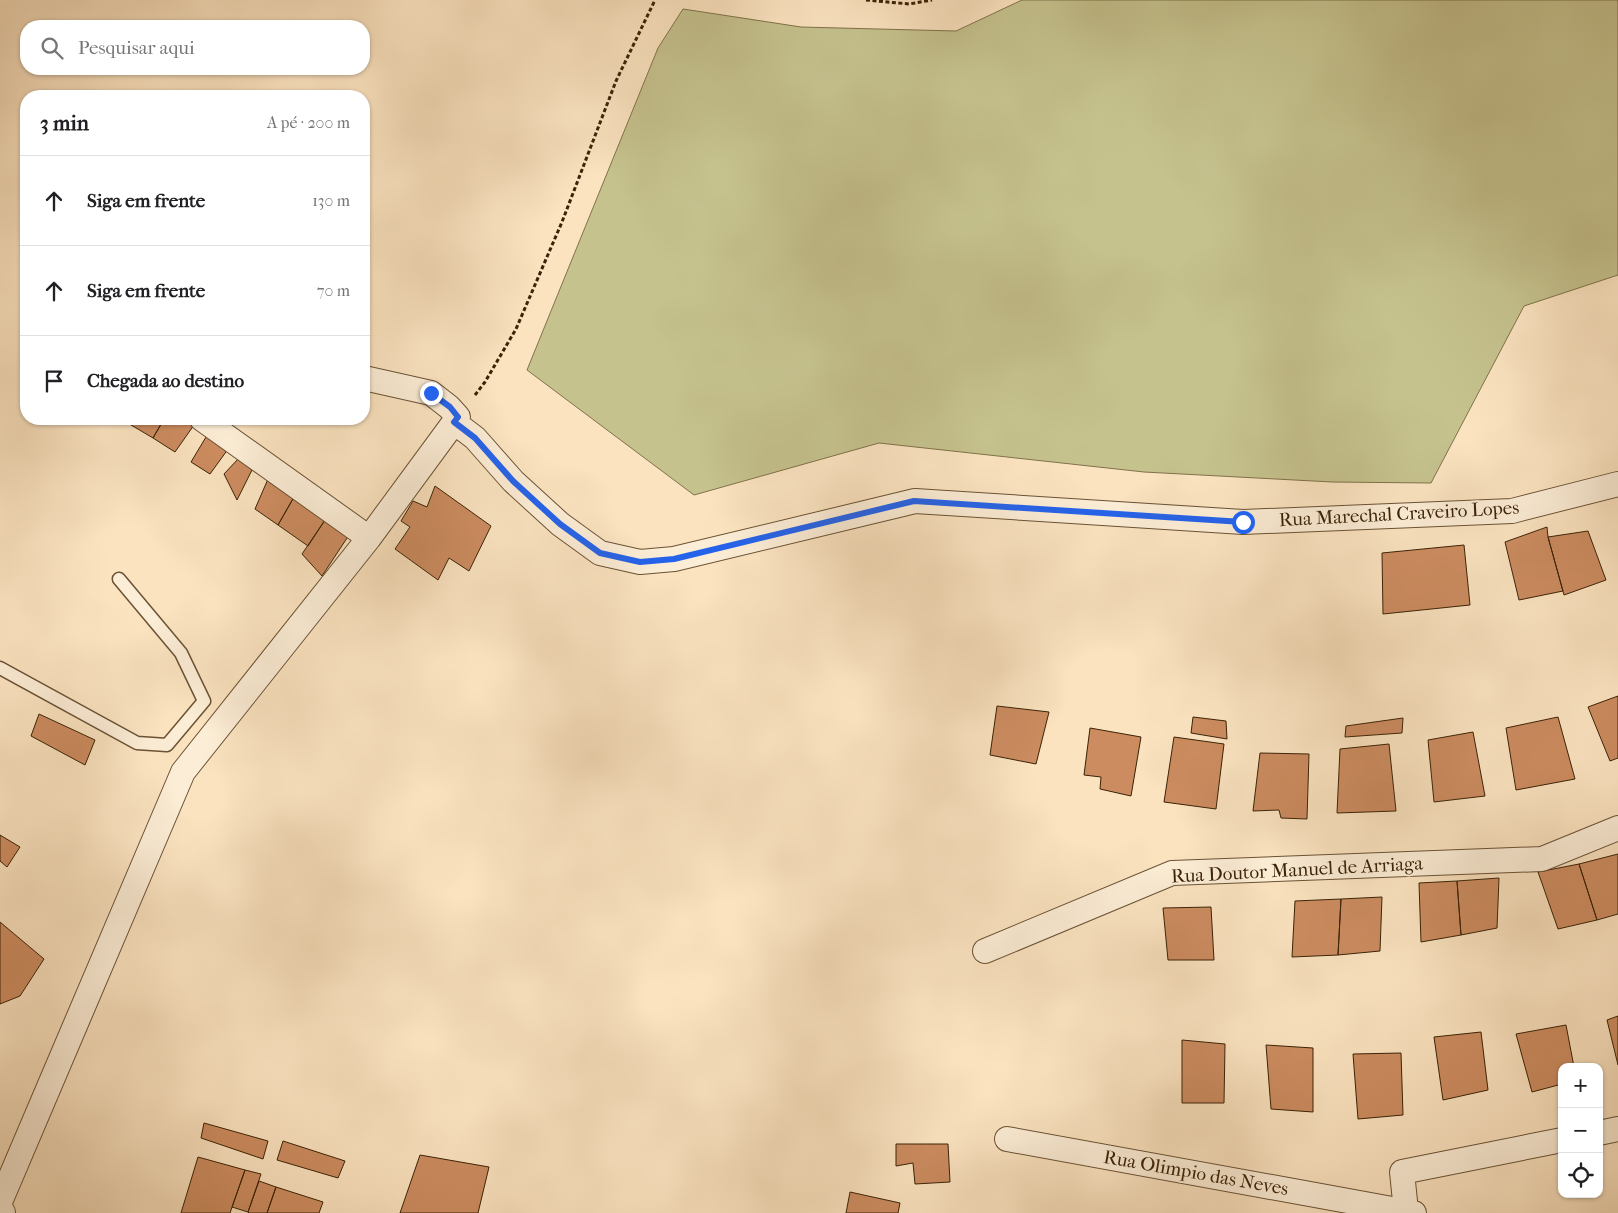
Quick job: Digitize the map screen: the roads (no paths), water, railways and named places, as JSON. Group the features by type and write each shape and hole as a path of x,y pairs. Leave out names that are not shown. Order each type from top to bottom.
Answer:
{"street":[{"name":"Rua Marechal Craveiro Lopes","path":"370,379 431,393 450,407 456,419 513,481 560,524 600,553 640,562 674,559 914,501 1243,522 1512,511 1618,484"},
{"path":"0,1202 183,772 369,538 456,419"},
{"path":"210,425 369,538"},
{"name":"Rua Doutor Manuel de Arriaga","path":"985,951 1172,873 1542,859 1618,828"},
{"path":"1603,1132 1618,1129"},
{"name":"Rua Olimpio das Neves","path":"1007,1139 1410,1212"},
{"path":"1410,1212 1402,1172 1558,1141"}],"lane":[{"path":"0,668 137,743 167,745 204,701 181,653 119,579"}]}
